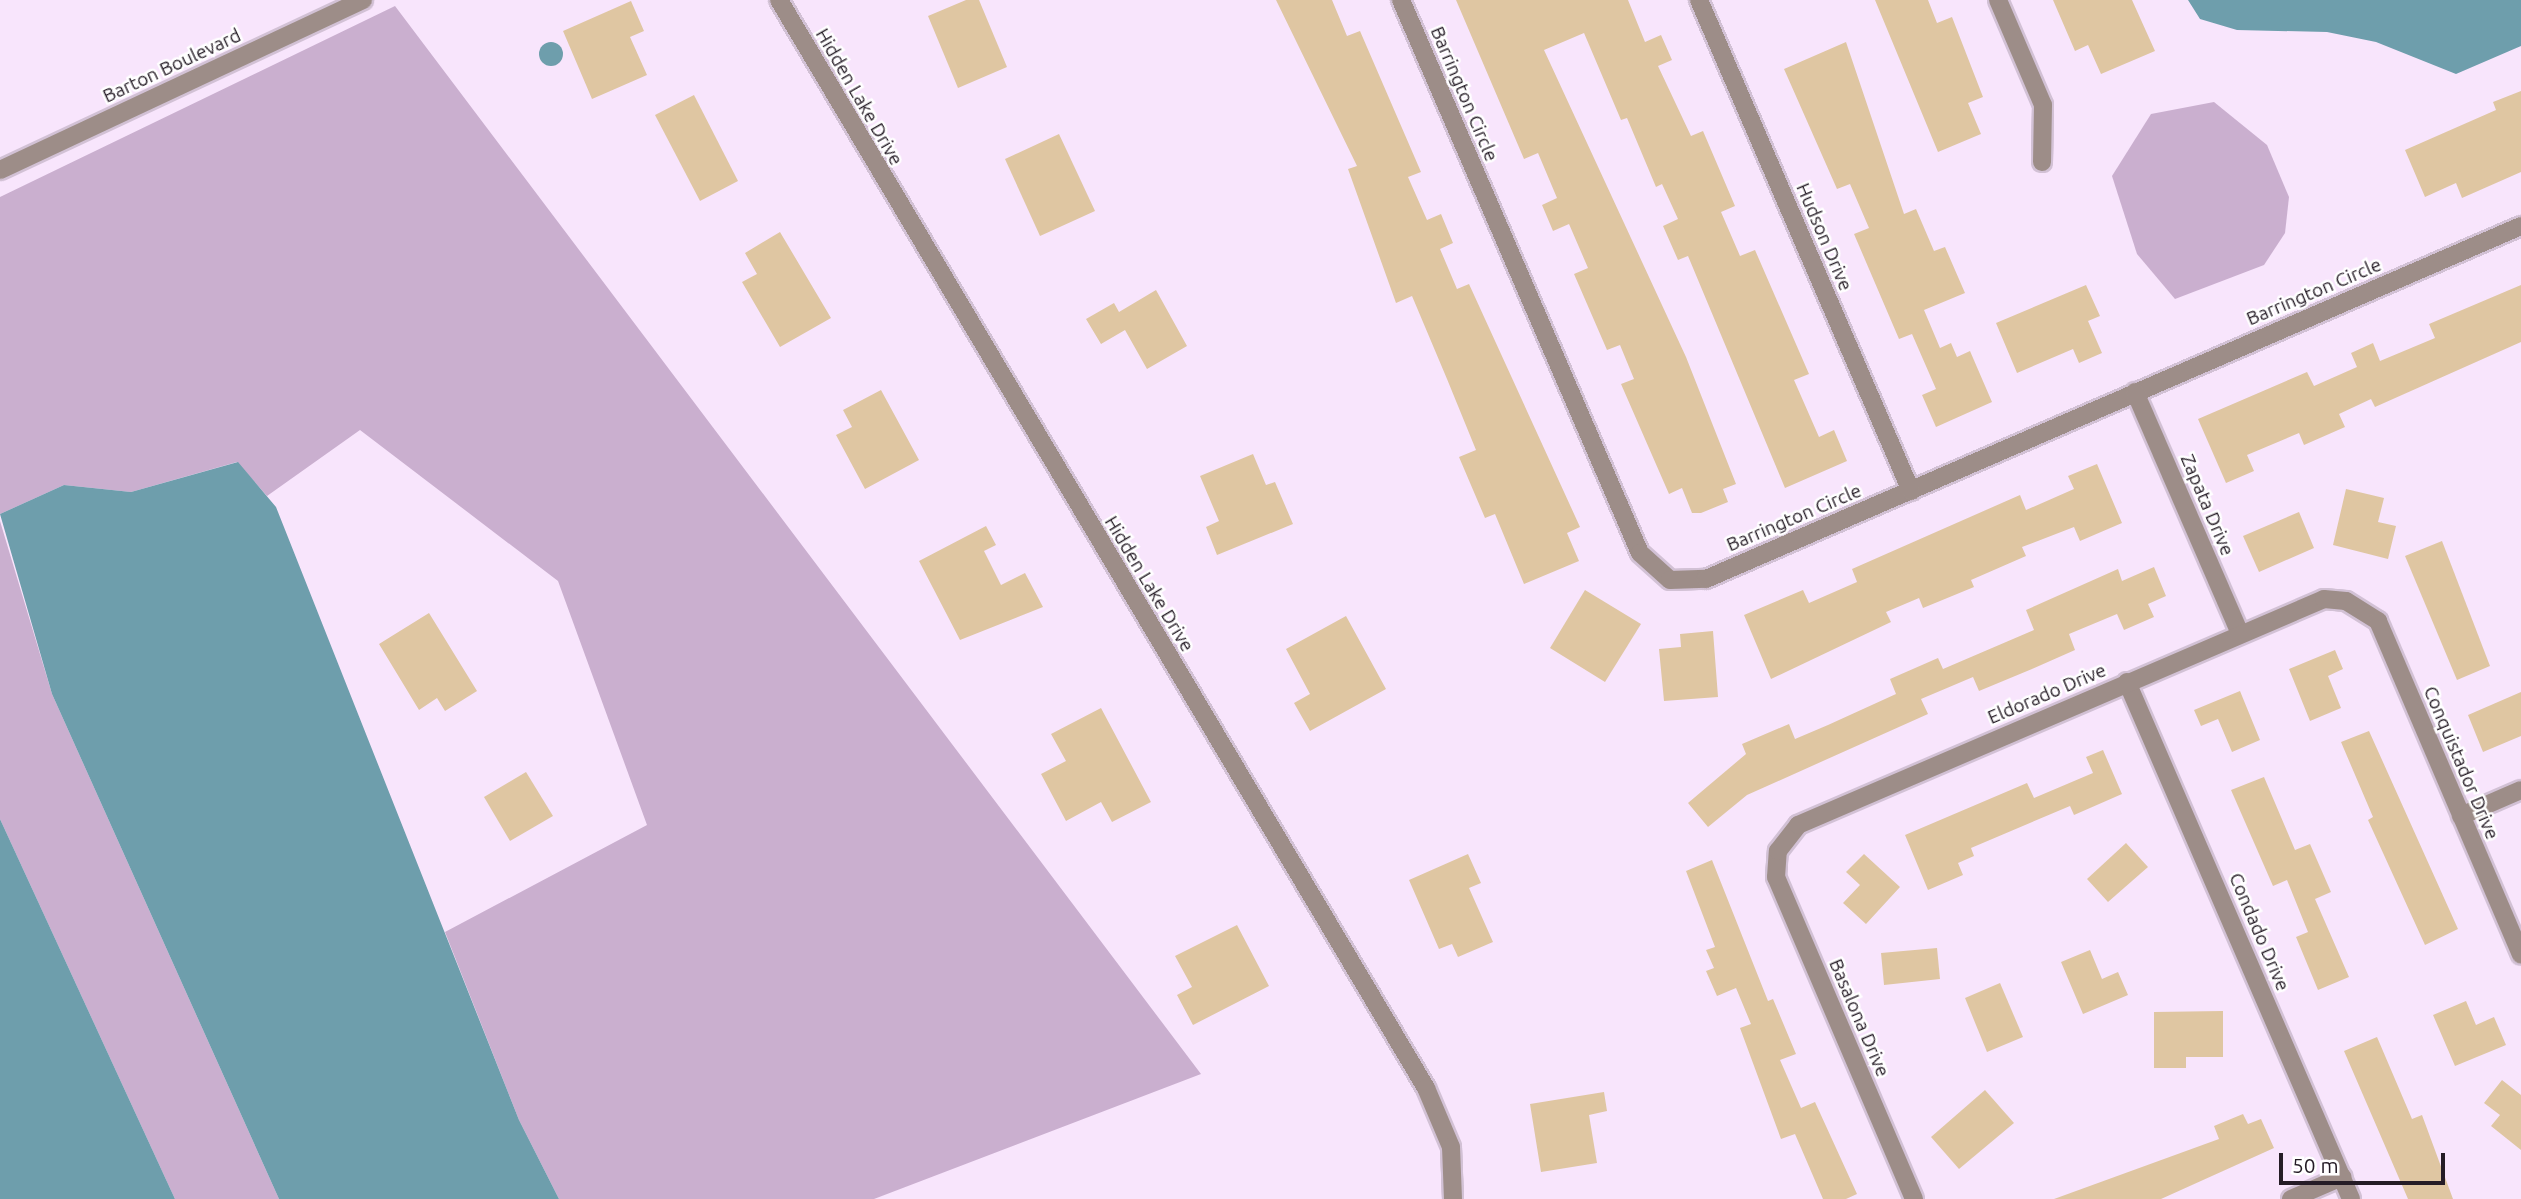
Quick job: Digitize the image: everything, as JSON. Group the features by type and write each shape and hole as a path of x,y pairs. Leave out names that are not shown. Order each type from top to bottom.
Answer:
{"street":[{"name":"Barton Boulevard","path":"0,170 363,0"},
{"name":"Hidden Lake Drive","path":"779,0 1426,1088 1451,1147 1453,1199"},
{"name":"Barrington Circle","path":"1401,0 1640,552 1670,580 1706,579 2521,226"},
{"name":"Hudson Drive","path":"1699,0 1911,491"},
{"path":"1998,0 2043,105 2042,162"},
{"name":"Zapata Drive","path":"2135,392 2240,634"},
{"name":"Eldorado Drive","path":"1778,851 1798,825 2324,599 2346,601"},
{"name":"Conquistador Drive","path":"2346,601 2378,621 2521,956"},
{"name":"Condado Drive","path":"2127,682 2351,1199"},
{"path":"2461,816 2521,790"},
{"name":"Basalona Drive","path":"1778,851 1776,877 1914,1199"},
{"path":"2291,1199 2342,1177"}],"shaded area":[{"path":"395,6 1201,1074 874,1199 559,1199 519,1120 445,932 647,825 558,581 360,430 267,496 237,462 131,492 64,485 0,514 0,197"},
{"path":"2214,102 2267,145 2289,197 2285,233 2264,265 2175,299 2137,254 2112,176 2151,114"},
{"path":"0,521 52,694 279,1199 175,1199 0,819"}],"water":[{"path":"2188,0 2521,0 2521,46 2456,74 2376,42 2327,32 2237,30 2200,19"},
{"path":"551,42 562,49 563,54 556,65 551,66 540,59 539,54 546,43"},
{"path":"238,462 276,507 519,1120 559,1199 279,1199 52,694 0,514 64,485 131,492"},
{"path":"0,819 175,1199 0,1199"}],"building":[{"path":"966,0 979,0 1007,67 958,88 928,16"},
{"path":"1276,0 1332,0 1347,36 1360,31 1421,172 1408,177 1427,220 1441,214 1453,243 1440,249 1457,289 1469,284 1580,527 1567,533 1579,561 1524,584 1495,514 1485,518 1459,457 1476,450 1412,296 1396,303 1348,169 1357,166"},
{"path":"1456,0 1628,0 1645,42 1661,35 1672,60 1658,66 1691,136 1703,131 1735,206 1721,212 1740,256 1755,250 1809,374 1794,380 1819,437 1834,430 1847,461 1785,488 1688,256 1678,260 1663,226 1678,219 1662,184 1656,187 1627,118 1621,120 1584,33 1544,50 1686,357 1736,484 1723,489 1728,502 1701,513 1692,513 1682,488 1669,494 1621,384 1634,379 1620,345 1607,350 1574,274 1588,268 1569,224 1553,231 1542,205 1557,198 1538,153 1524,159"},
{"path":"1875,0 1928,0 1937,23 1952,17 1983,97 1968,103 1981,134 1938,152"},
{"path":"2053,0 2132,0 2155,51 2101,74 2088,45 2075,51"},
{"path":"631,1 644,31 630,37 647,75 592,99 563,31"},
{"path":"1846,42 1904,214 1916,209 1934,251 1945,247 1965,293 1924,310 1940,348 1951,343 1957,357 1970,351 1992,402 1936,427 1922,395 1936,389 1912,334 1899,339 1854,234 1869,228 1850,184 1837,189 1784,69"},
{"path":"2521,91 2521,172 2462,198 2456,183 2425,197 2405,150 2496,110 2493,102"},
{"path":"694,95 738,181 700,201 655,115"},
{"path":"1059,134 1095,211 1040,236 1005,159"},
{"path":"780,232 831,318 780,347 742,282 757,274 745,253"},
{"path":"2086,285 2100,316 2088,321 2102,353 2079,363 2073,349 2017,373 1996,323"},
{"path":"2521,285 2521,342 2375,407 2371,399 2339,414 2345,427 2304,445 2299,433 2247,455 2254,471 2226,483 2198,419 2307,372 2314,386 2357,367 2351,353 2373,343 2380,361 2435,338 2429,324"},
{"path":"1156,290 1187,346 1147,369 1125,330 1101,344 1086,319 1114,303 1119,312"},
{"path":"881,390 919,460 865,489 836,435 852,427 843,410"},
{"path":"1253,454 1266,485 1275,482 1293,524 1217,555 1206,527 1219,521 1200,476"},
{"path":"2097,464 2122,523 2080,541 2074,527 2022,547 2026,556 1971,580 1974,587 1923,608 1919,598 1886,612 1891,622 1771,679 1744,615 1803,590 1809,603 1857,582 1852,569 2020,495 2026,510 2074,489 2068,476"},
{"path":"2346,489 2384,498 2378,522 2396,526 2388,559 2333,545"},
{"path":"2299,512 2314,548 2259,572 2243,536"},
{"path":"986,526 996,545 984,551 1001,585 1025,573 1043,607 960,640 919,561"},
{"path":"2442,541 2490,666 2457,680 2405,556"},
{"path":"2154,567 2166,596 2148,604 2154,617 2124,630 2117,614 2069,634 2075,650 2032,669 1979,691 1973,677 1921,699 1928,714 1747,795 1708,827 1688,803 1746,754 1742,744 1789,724 1795,739 1828,725 1896,694 1890,679 1938,658 1943,669 2034,630 2026,610 2118,569 2122,581"},
{"path":"1585,590 1641,624 1605,682 1550,648"},
{"path":"429,613 477,691 445,711 437,698 419,710 379,644"},
{"path":"1346,616 1386,689 1310,731 1294,703 1310,694 1286,649"},
{"path":"1713,631 1718,697 1664,701 1659,649 1681,647 1680,634"},
{"path":"2335,650 2343,669 2328,676 2341,708 2310,721 2289,669"},
{"path":"2240,691 2260,740 2232,752 2218,719 2201,726 2194,710"},
{"path":"2521,692 2521,736 2483,752 2468,715"},
{"path":"1101,708 1151,802 1112,822 1101,802 1066,821 1041,774 1066,761 1051,734"},
{"path":"2369,731 2458,929 2425,945 2368,820 2373,817 2341,742"},
{"path":"2103,750 2122,794 2074,815 2070,806 1971,848 1974,856 1958,863 1963,875 1928,890 1905,835 2027,783 2034,798 2093,773 2086,757"},
{"path":"526,772 553,816 510,841 484,797"},
{"path":"2264,777 2295,850 2310,844 2331,892 2315,899 2349,977 2318,990 2296,937 2308,932 2287,880 2273,886 2231,790"},
{"path":"2126,843 2148,867 2108,902 2087,879"},
{"path":"1468,854 1481,883 1469,888 1493,942 1458,957 1452,944 1439,949 1409,880"},
{"path":"1864,854 1900,887 1866,924 1843,903 1860,885 1846,872"},
{"path":"1712,860 1768,1001 1773,999 1796,1054 1780,1060 1801,1108 1815,1102 1857,1194 1846,1199 1823,1199 1795,1134 1781,1139 1740,1028 1751,1024 1736,988 1717,996 1706,971 1714,968 1706,950 1715,947 1686,871"},
{"path":"1237,925 1269,986 1193,1025 1177,995 1192,987 1175,956"},
{"path":"1937,948 1940,979 1884,985 1881,953"},
{"path":"2090,950 2102,979 2118,972 2128,995 2083,1014 2061,962"},
{"path":"2000,983 2023,1037 1987,1052 1965,998"},
{"path":"2466,1001 2476,1025 2494,1017 2506,1045 2455,1066 2433,1015"},
{"path":"2223,1011 2223,1057 2186,1057 2186,1068 2154,1068 2154,1012"},
{"path":"2377,1037 2412,1119 2422,1115 2453,1199 2408,1199 2344,1051"},
{"path":"2502,1080 2521,1095 2521,1150 2491,1126 2500,1115 2484,1103"},
{"path":"1985,1090 2014,1123 1959,1169 1931,1137"},
{"path":"1604,1092 1607,1111 1589,1115 1597,1163 1541,1172 1530,1104"},
{"path":"2243,1114 2248,1124 2261,1119 2274,1148 2161,1199 2054,1199 2219,1139 2214,1126"}]}
